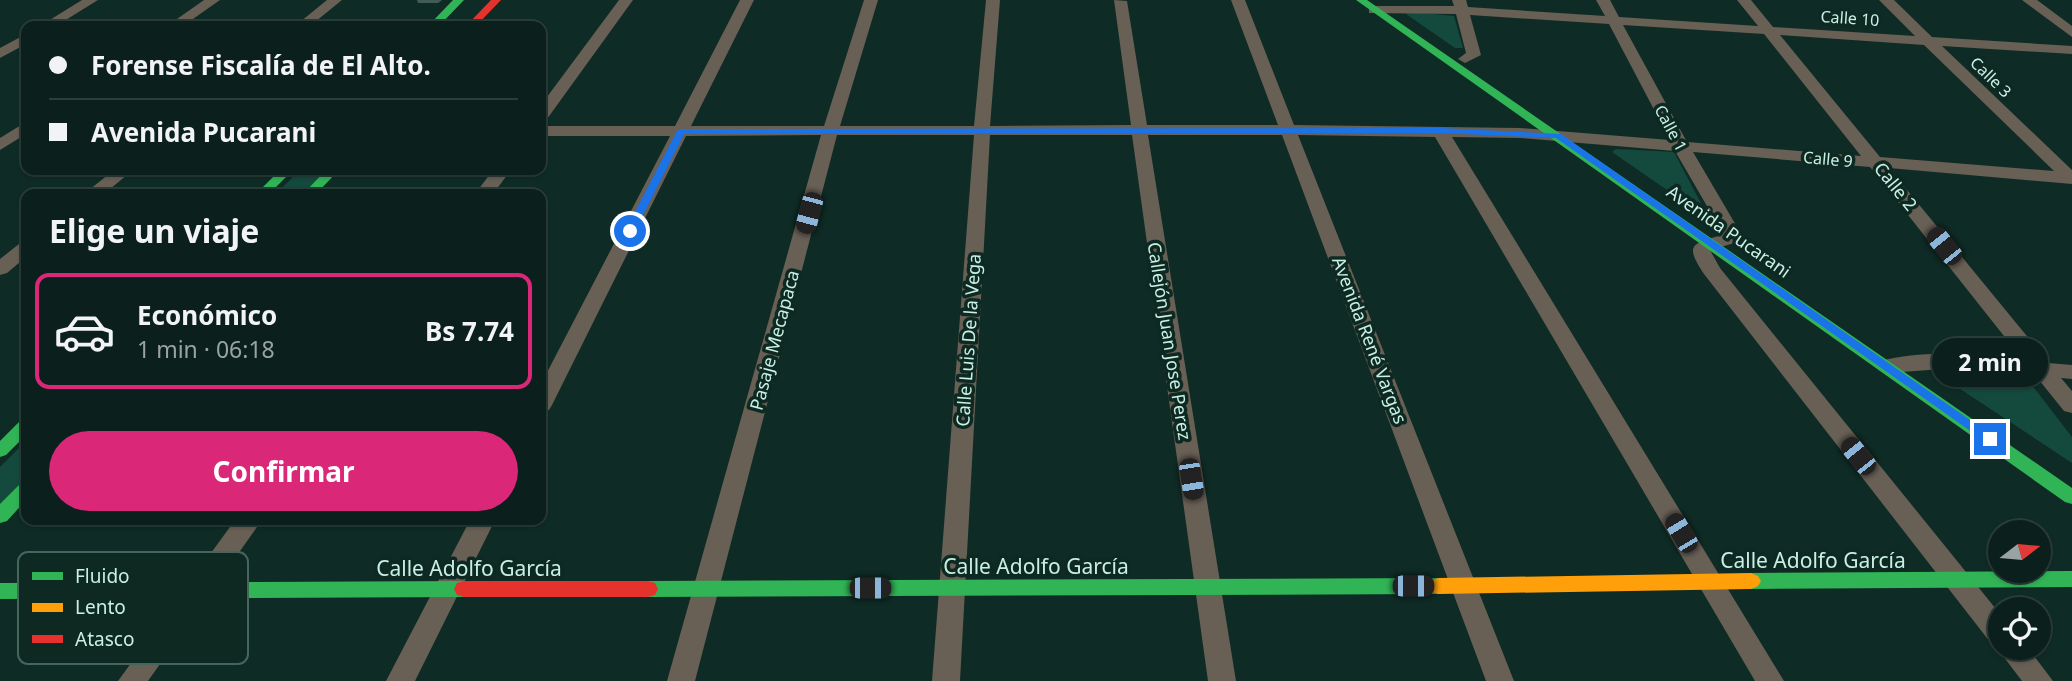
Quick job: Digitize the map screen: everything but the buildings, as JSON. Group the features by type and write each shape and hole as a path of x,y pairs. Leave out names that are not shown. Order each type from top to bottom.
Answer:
{"street":[{"path":"55,21 90,0"},
{"path":"182,21 213,0"},
{"path":"308,21 335,0"},
{"path":"438,21 459,0"},
{"path":"476,21 496,0"},
{"path":"546,109 626,0"},
{"path":"546,395 747,0"},
{"name":"Pasaje Mecapaca","path":"681,681 831,132 871,0"},
{"name":"Calle Luis De la Vega","path":"946,681 993,0"},
{"name":"Avenida René Vargas","path":"1238,0 1500,681"},
{"name":"Calle 1","path":"1603,0 1681,146 1731,232 1732,236 1719,241"},
{"name":"Calle 2","path":"1744,0 2072,406"},
{"name":"Calle 3","path":"1886,0 2072,178"},
{"path":"2029,0 2072,33"},
{"name":"Callejón Juan Jose Perez","path":"1120,1 1222,681"},
{"name":"Calle 10","path":"1376,5 1461,5 1614,21 2072,50"},
{"name":"Avenida Pucarani","path":"1376,5 1465,59 1584,139 1719,241"},
{"name":"Avenida Pucarani","path":"1376,5 1558,136 1719,241 2072,482"},
{"path":"1461,5 1474,55 1465,59"},
{"path":"0,54 21,41"},
{"path":"0,133 21,131"},
{"name":"Calle 9","path":"546,131 1440,131 1558,136 2072,178"},
{"path":"1440,131 1770,681"},
{"path":"0,145 21,133"},
{"path":"99,189 118,175"},
{"path":"267,189 282,175"},
{"path":"314,189 328,175"},
{"path":"1719,241 1705,244 1701,252 1711,270 1988,620"},
{"path":"0,269 21,252"},
{"path":"1896,364 1942,361 2072,372"},
{"name":"Avenida Pucarani","path":"1896,364 2072,497"},
{"path":"0,451 21,430"},
{"path":"0,516 21,494"},
{"path":"226,552 245,525"},
{"path":"400,681 479,525"},
{"name":"Calle Adolfo García","path":"248,590 1464,586 1710,580 2072,579"},
{"name":"Calle Adolfo García","path":"0,592 18,592"},
{"path":"2021,660 2039,681"},
{"path":"132,681 145,664"}],"green space":[{"path":"1410,12 1454,16 1463,48 1455,48 1406,14"},
{"path":"1616,149 1674,152 1704,209 1696,210 1612,152"},
{"path":"295,175 322,175 308,189 281,189"},
{"path":"1939,375 2031,384 2072,437 2072,463"},
{"path":"21,446 21,485 0,507 0,467"}],"traffic: fast":[{"path":"438,21 459,0"},
{"path":"1361,0 2072,497"},
{"path":"267,189 282,175"},
{"path":"314,189 328,175"},
{"path":"0,451 21,430"},
{"path":"0,516 21,494"},
{"path":"1751,581 2072,579"},
{"path":"648,589 1439,586"},
{"path":"248,590 464,589"},
{"path":"0,591 18,591"}],"traffic: slow":[{"path":"1439,586 1751,581"}],"traffic: jam":[{"path":"476,21 496,0"},
{"path":"464,589 648,589"}],"route":[{"path":"630,231 681,131 1289,130 1440,131 1558,136 1990,439"}]}
